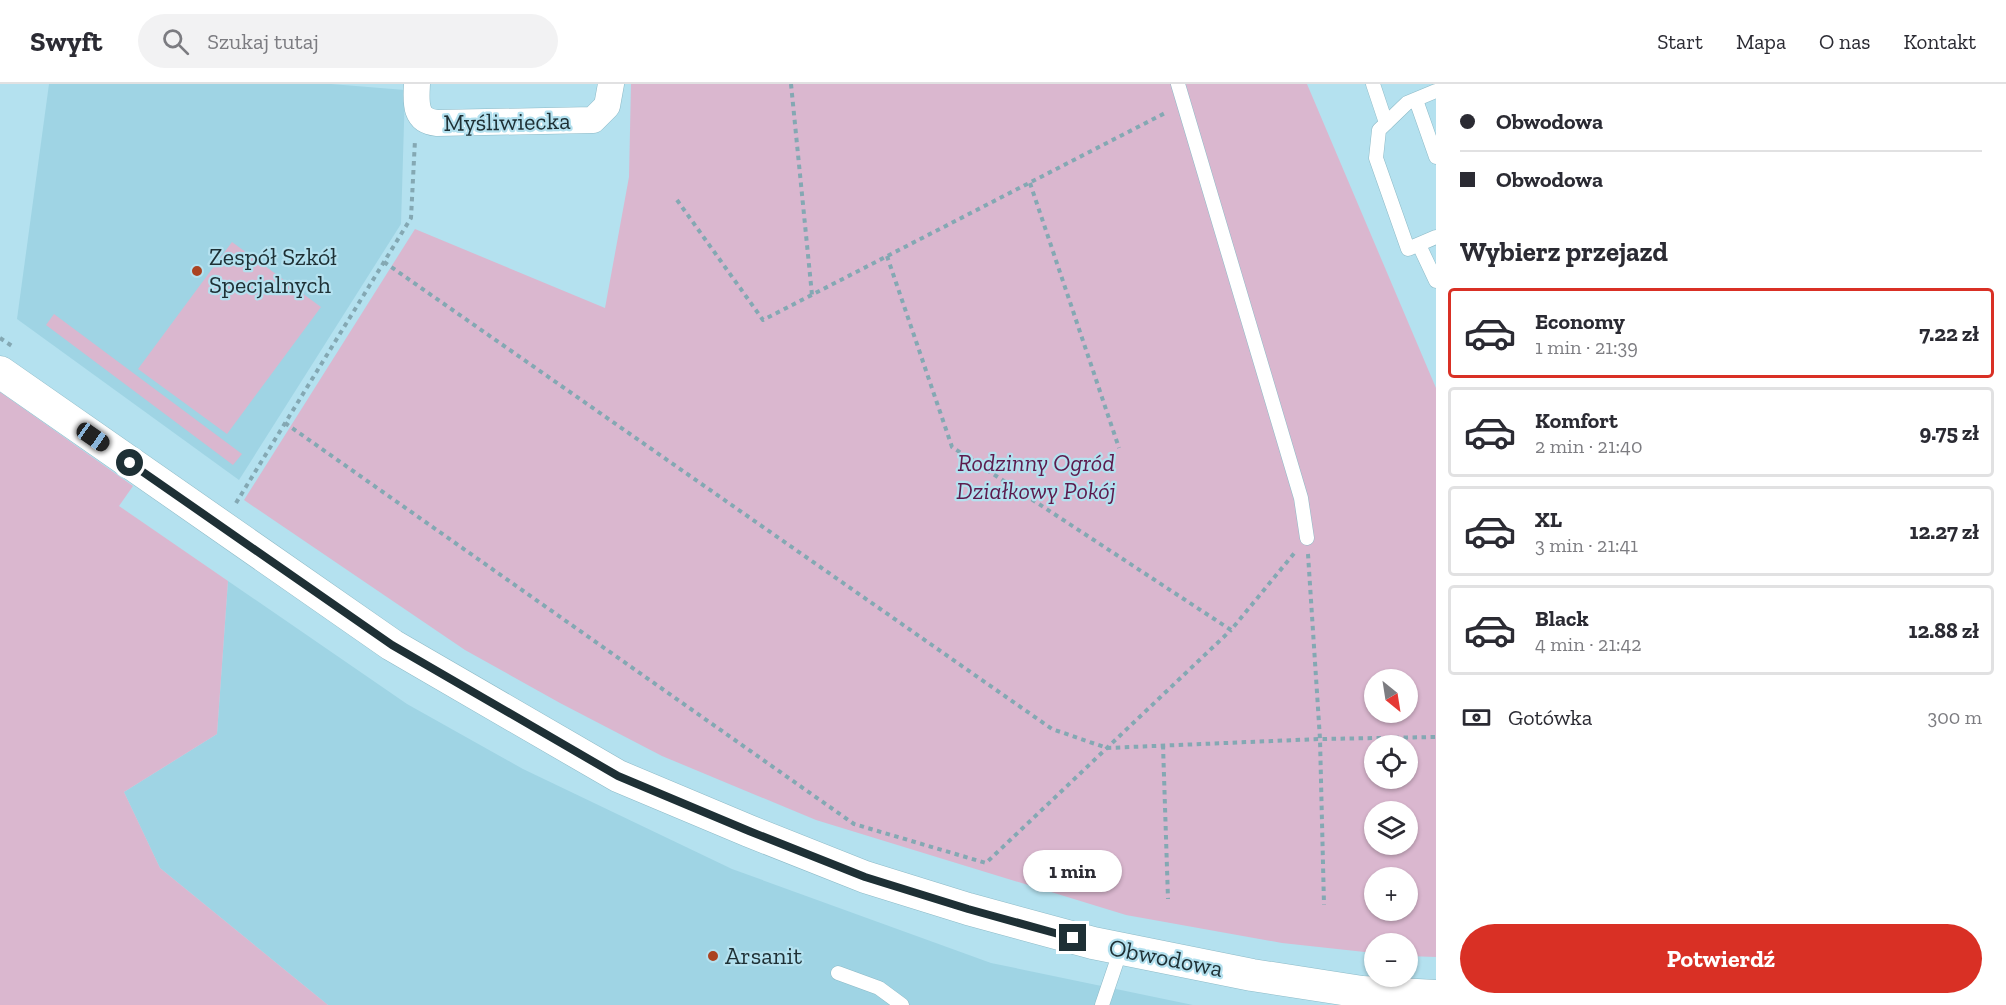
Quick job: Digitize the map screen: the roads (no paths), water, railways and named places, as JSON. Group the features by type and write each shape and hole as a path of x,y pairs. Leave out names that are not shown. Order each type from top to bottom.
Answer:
{"street":[{"name":"Myśliwiecka","path":"417,84 416,104 421,116 427,122 437,123 593,120 607,106 611,84"},
{"name":"Obwodowa","path":"9,361 392,645 618,776 865,877 968,909 1094,943 1252,975 1362,992 1436,996"}],"lane":[{"path":"1178,84 1301,498 1307,538"},
{"path":"1373,84 1386,123"},
{"path":"1436,91 1407,103 1379,130 1376,158 1408,249 1436,237"},
{"path":"1416,100 1436,157"},
{"path":"1419,245 1436,281"},
{"path":"1102,1005 1120,949"},
{"path":"838,973 879,988 902,1005"}],"place":[{"name":"Zespół Szkół Specjalnych","path":"197,271"},
{"name":"Arsanit","path":"713,956"}],"park label":[{"name":"Rodzinny Ogród Działkowy Pokój","path":"1036,477"}]}
